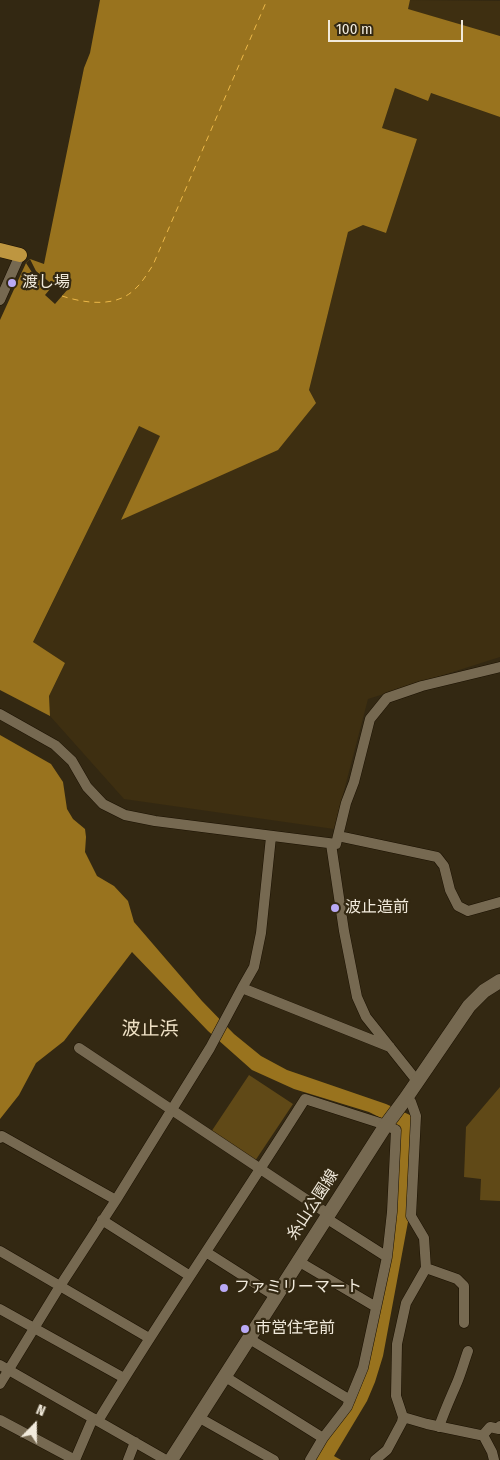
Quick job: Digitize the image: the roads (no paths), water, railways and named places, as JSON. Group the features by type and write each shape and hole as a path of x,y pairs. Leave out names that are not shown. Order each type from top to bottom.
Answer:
{"highway":[{"path":"0,250 20,255"}],"main road":[{"name":"糸山公園線","path":"171,1460 386,1125 469,1006 484,991 500,981"}],"street":[{"path":"0,300 20,255"},
{"path":"417,1081 366,1017 357,997 344,931 335,840 354,782 370,719 387,698 422,686 500,667"},
{"path":"0,714 55,745 72,761 87,787 103,804 125,815 271,837 335,840 438,857 444,866 450,890 458,906 468,911 500,902"},
{"path":"0,1384 5,1368 34,1328 116,1200 218,1032 254,967 260,941 271,837"},
{"path":"242,988 390,1047"},
{"path":"79,1048 261,1170 386,1257"},
{"path":"382,1458 403,1418 396,1396 397,1344 406,1303 426,1268 424,1238 411,1216 416,1116 411,1102 406,1098"},
{"path":"0,1420 75,1460 96,1419 261,1170 305,1099 386,1125 396,1130 392,1212 386,1257 362,1368 347,1407 323,1438 310,1460"},
{"path":"0,1138 2,1136 116,1200"},
{"path":"102,1220 190,1276"},
{"path":"0,1251 149,1338"},
{"path":"206,1252 275,1296"},
{"path":"298,1261 376,1307"},
{"path":"426,1268 457,1279 464,1286 464,1323"},
{"path":"0,1309 124,1378"},
{"path":"248,1338 350,1400"},
{"path":"439,1427 468,1351"},
{"path":"5,1368 166,1460"},
{"path":"224,1376 323,1438"},
{"path":"198,1417 274,1460"},
{"path":"403,1418 482,1435 492,1452 494,1460"},
{"path":"482,1435 490,1427 499,1429 500,1426"},
{"path":"128,1460 136,1442"}],"place":[{"name":"渡し場","path":"12,283"},
{"name":"波止造前","path":"335,908"},
{"name":"ファミリーマート","path":"224,1288"},
{"name":"市営住宅前","path":"245,1329"}],"district":[{"name":"波止浜","path":"150,1030"}]}
